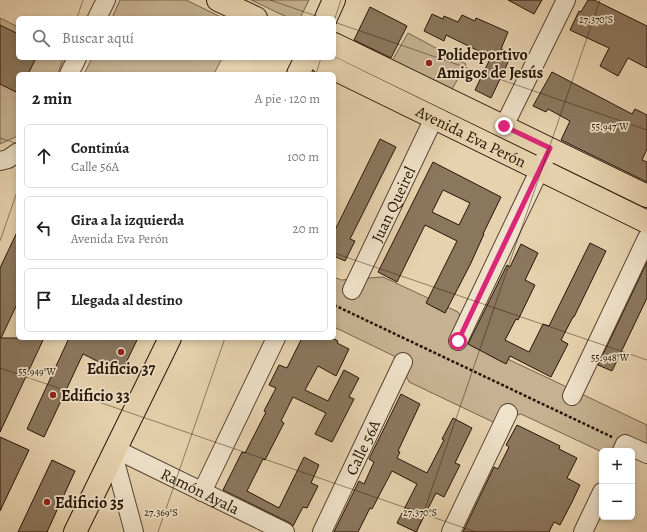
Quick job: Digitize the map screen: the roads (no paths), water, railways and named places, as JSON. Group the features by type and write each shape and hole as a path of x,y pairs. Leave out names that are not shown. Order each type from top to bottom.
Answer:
{"main road":[{"path":"218,0 252,16"},
{"path":"327,16 334,0"},
{"name":"Avenida Eva Perón","path":"336,45 647,196"},
{"path":"299,72 305,60"},
{"name":"Avenida Eva Perón","path":"320,60 322,63 647,222"},
{"path":"75,532 169,340"}],"street":[{"path":"98,16 106,0"},
{"path":"504,126 566,0"},
{"path":"70,72 76,60"},
{"name":"Juan Queirel","path":"352,290 434,118"},
{"path":"458,341 550,148"},
{"path":"0,161 8,159 16,153"},
{"path":"572,396 647,238"},
{"path":"202,492 275,340"},
{"name":"Calle 56A","path":"322,532 403,362"},
{"path":"451,532 508,413"},
{"path":"623,447 647,454"},
{"path":"114,452 134,532"},
{"name":"Ramón Ayala","path":"114,452 285,532"},
{"path":"583,532 599,498"}],"place":[{"name":"Polideportivo Amigos de Jesús","path":"429,63"},
{"name":"Edificio 37","path":"121,352"},
{"name":"Edificio 33","path":"53,395"},
{"name":"Edificio 35","path":"47,502"}]}
